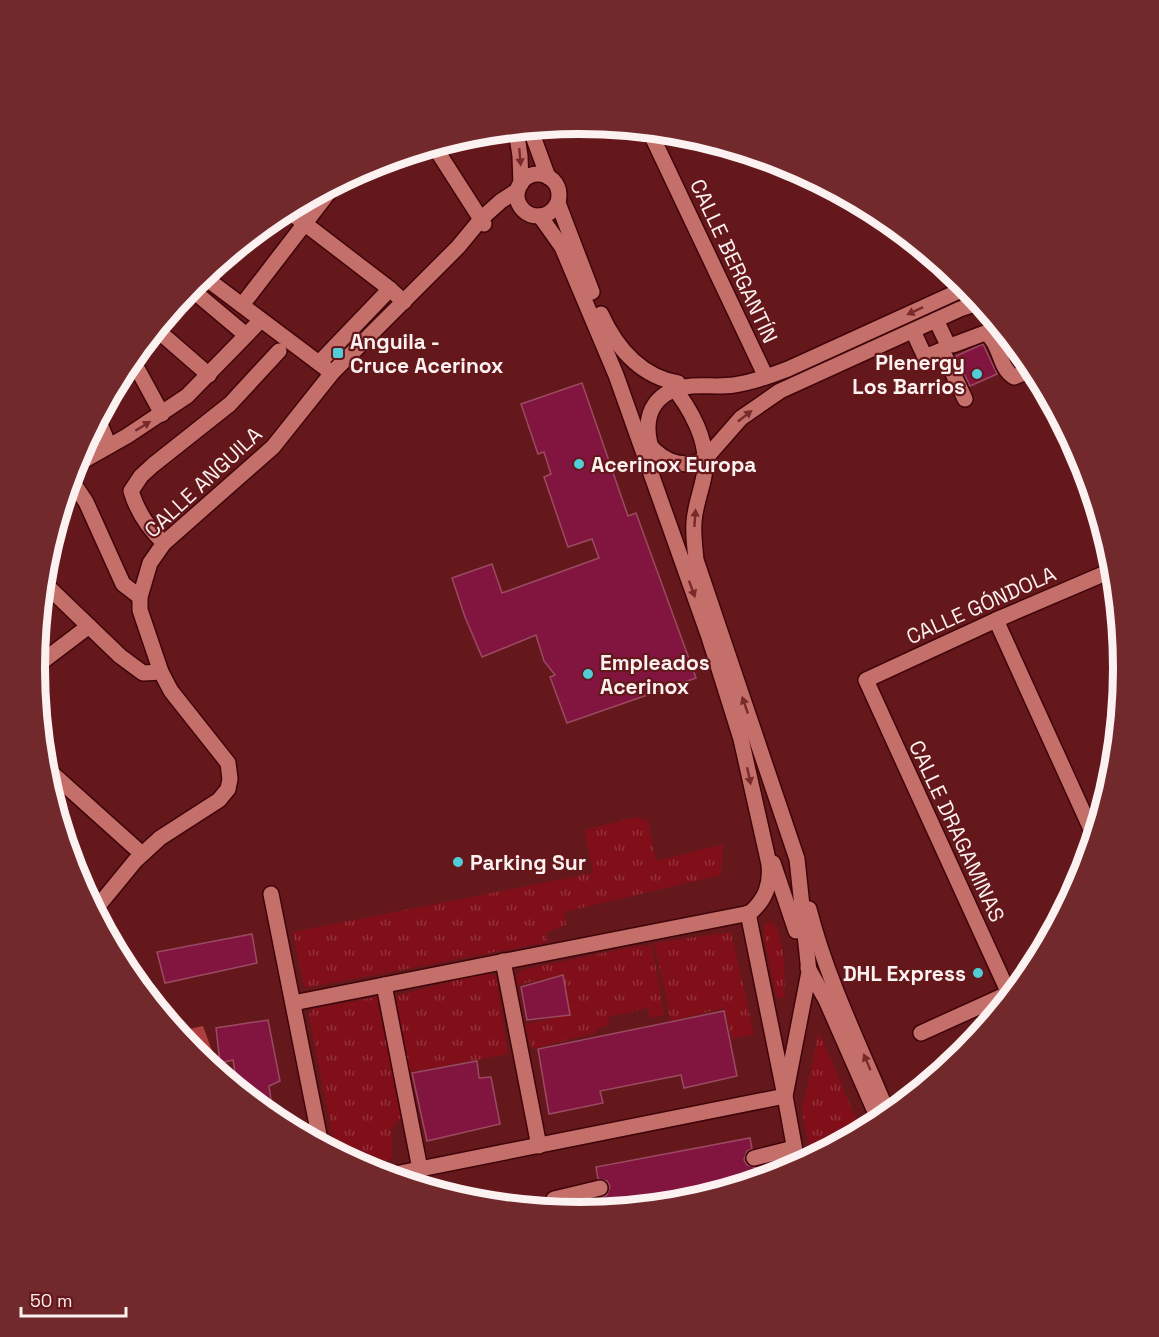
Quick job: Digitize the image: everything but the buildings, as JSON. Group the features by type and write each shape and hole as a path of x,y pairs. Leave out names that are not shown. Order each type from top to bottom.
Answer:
{"street":[{"path":"533,136 548,177"},
{"path":"293,1003 749,913 759,906 770,879 769,864 741,739 710,637 639,439 562,247 540,216 524,211 518,202 520,156 517,138"},
{"name":"CALLE BERGANTÍN","path":"654,140 766,377"},
{"path":"438,153 483,221"},
{"path":"519,187 533,175 553,180 559,191 558,203 610,334 627,355 643,369 673,386 693,417 701,435 705,476 696,506 694,524 696,560 785,820 814,928 885,1107"},
{"name":"CALLE ANGUILA","path":"142,854 160,838 219,800 228,789 230,779 228,764 171,691 161,672 140,610 140,597 150,563 164,543 273,447 332,373 501,201 519,187"},
{"path":"242,305 323,200"},
{"path":"540,216 551,212 558,203"},
{"name":"CALLE ANGUILA","path":"483,221 505,211 524,211"},
{"path":"295,216 404,302"},
{"path":"211,282 332,373"},
{"path":"319,363 390,289"},
{"path":"678,550 678,533 651,447 647,425 651,410 657,401 673,386 733,385 766,377 958,292"},
{"path":"198,295 246,335"},
{"path":"602,343 622,375 644,435 651,447 664,458 677,463 689,464 705,459 741,418 780,391 971,306"},
{"path":"89,458 162,414 187,396 261,320"},
{"path":"936,320 965,399"},
{"path":"913,330 925,357 944,347 986,333 991,336 1008,373 1014,377 1024,373"},
{"path":"162,334 209,375"},
{"path":"164,543 153,533 131,491 141,476 153,465 230,404 279,351"},
{"path":"137,369 162,414"},
{"path":"102,429 109,446"},
{"path":"77,488 86,502 123,584 140,597"},
{"name":"CALLE GÓNDOLA","path":"866,680 1105,573"},
{"path":"51,590 120,656 143,673 161,672"},
{"path":"996,620 1090,827"},
{"path":"45,659 89,627"},
{"name":"CALLE DRAGAMINAS","path":"866,680 1009,987"},
{"path":"56,777 142,854 100,904"},
{"path":"761,829 781,882 809,972 826,1000 876,1113"},
{"path":"785,1096 809,972 796,859"},
{"path":"271,894 319,1135"},
{"path":"749,913 796,1157"},
{"path":"503,961 539,1146"},
{"path":"384,985 420,1169"},
{"path":"921,1033 999,999"},
{"path":"402,1173 785,1096"},
{"path":"754,1158 794,1148"},
{"path":"555,1202 554,1199 600,1188"}],"green space":[{"path":"635,817 648,821 656,861 723,844 721,875 564,912 566,925 546,933 548,942 310,987 304,986 293,932 593,873 585,830"},
{"path":"769,922 773,923 777,929 782,947 785,989 784,997 781,998 776,996 764,935 764,926"},
{"path":"731,932 754,1034 732,1039 724,1008 671,1021 654,943"},
{"path":"652,945 664,1015 651,1018 647,1008 609,1017 608,1025 596,1029 595,1033 532,1049 525,1024 569,1014 563,975 517,985 517,975 522,970 632,947"},
{"path":"484,973 496,976 508,1054 405,1073 392,997"},
{"path":"377,997 401,1117 391,1129 392,1159 376,1162 334,1143 309,1015 312,1009"},
{"path":"203,1026 215,1058 202,1046 186,1030"},
{"path":"819,1031 858,1124 810,1151 802,1111"}],"place":[{"name":"Anguila - Cruce Acerinox","path":"338,353"},
{"name":"Plenergy Los Barrios","path":"977,374"},
{"name":"Acerinox Europa","path":"579,464"},
{"name":"Empleados Acerinox","path":"588,674"},
{"name":"Parking Sur","path":"458,862"},
{"name":"DHL Express","path":"978,973"}]}
